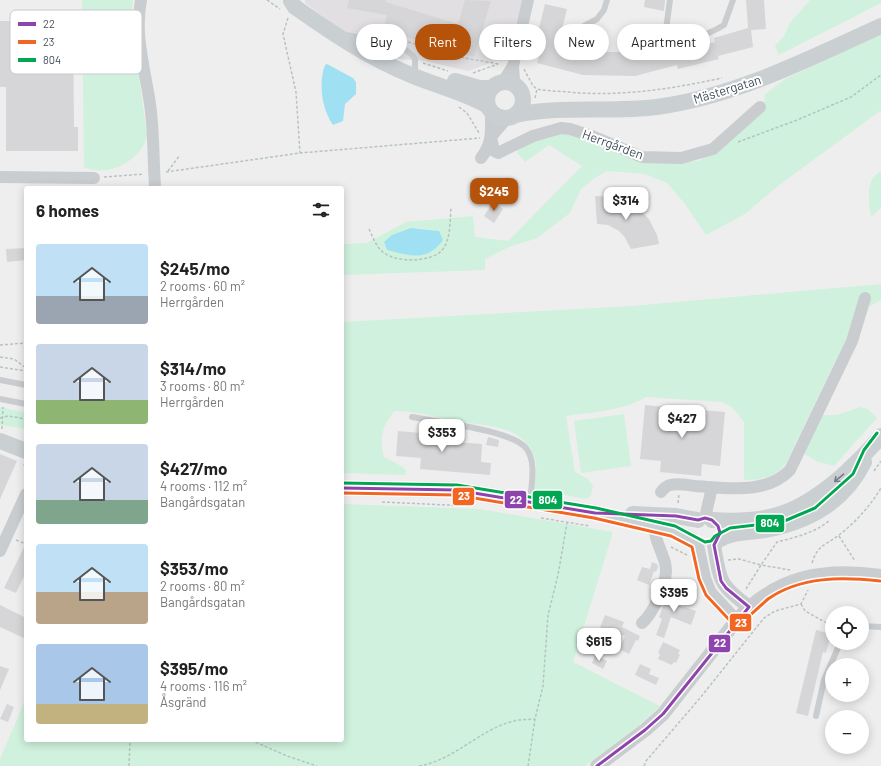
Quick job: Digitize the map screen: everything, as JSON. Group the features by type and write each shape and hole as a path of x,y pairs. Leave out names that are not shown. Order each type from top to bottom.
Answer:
{"main road":[{"name":"Mästergatan","path":"292,3 297,3 343,34 388,59 415,65 472,86 509,83 562,110"},
{"path":"292,3 338,37 385,64 412,76 468,96 490,109 498,117 511,117 523,105 528,94"},
{"name":"Mästergatan","path":"511,117 533,111 627,110 657,107 699,99 740,87 774,74 881,26"},
{"path":"490,109 487,97 497,85"},
{"path":"1,436 24,440"},
{"path":"1,436 24,450"},
{"path":"595,513 752,521 773,517 794,509 815,498 868,452 881,436"},
{"path":"344,488 456,490 530,502 595,513 673,531 705,547 731,533 783,527 803,520 818,512 840,494 857,477 868,452"},
{"path":"705,519 718,526 720,533 716,542"},
{"path":"695,543 690,532 692,525 705,519"}],"street":[{"path":"139,10 140,0"},
{"path":"528,0 513,66 514,81 528,94"},
{"path":"142,65 154,138 154,186"},
{"path":"497,85 513,66"},
{"name":"Herrgården","path":"491,137 494,151 498,153 551,129 570,129 642,157 681,158 713,149 760,107"},
{"path":"481,158 488,148 491,137 490,109"},
{"path":"491,137 511,117"},
{"path":"0,177 94,178"},
{"path":"662,492 664,488 674,484 747,488 766,485 782,478 790,470 852,341 865,298"},
{"path":"705,519 712,487"},
{"path":"0,551 24,498"},
{"path":"642,623 648,618 658,599 666,572 663,556 655,536 655,527"},
{"path":"716,542 717,567 721,581 726,588 748,607"},
{"path":"695,543 704,578 710,593 736,621"},
{"path":"597,766 645,730 663,714 748,607 772,591 805,577 844,573 881,576"}],"lane":[{"path":"588,24 597,19 604,10 607,0"},
{"path":"667,24 670,0"},
{"path":"710,34 724,25 733,0"},
{"path":"0,380 24,385"},
{"path":"0,399 24,404"},
{"path":"412,417 489,432 518,442 526,449 531,459 532,471 530,502"},
{"path":"869,626 881,627"},
{"path":"816,716 824,680 837,650"}],"path":[{"path":"292,3 283,34 296,92 300,154"},
{"path":"469,74 499,64 525,69 533,86 528,94"},
{"path":"415,65 448,71"},
{"path":"733,143 797,120 850,97 881,75"},
{"path":"528,94 630,93 662,89 728,76"},
{"path":"94,178 168,172 300,154 491,137"},
{"path":"168,172 180,155"},
{"path":"369,229 378,247 384,254 403,260 423,259 434,256 443,249 449,230 451,207"},
{"path":"0,345 24,343"},
{"path":"0,357 14,359 24,368"},
{"path":"0,367 24,370"},
{"path":"1,436 1,417 3,406"},
{"path":"1,417 8,416 24,419"},
{"path":"812,563 815,553 822,545 839,536 868,508 881,488"},
{"path":"528,766 535,719 544,686 548,615 558,575 567,523"},
{"path":"839,536 857,566"},
{"path":"20,541 24,543"},
{"path":"644,766 646,761 700,698 764,618 775,611 801,604 807,594 809,584"},
{"path":"801,604 805,611 825,622"},
{"path":"419,766 431,764 444,758 486,733 513,721 535,719"},
{"path":"128,766 130,742"},
{"path":"256,742 287,756 317,766"}],"shaded area":[{"path":"305,0 522,0 516,24 479,24 479,60 507,61 496,61 468,71 425,61 407,60 407,24 356,24 356,38 344,32 305,3"}],"green space":[{"path":"82,0 133,0 132,10 82,10"},
{"path":"810,0 881,0 881,3 779,55 775,46 784,36 790,23"},
{"path":"881,34 881,114 880,111 778,186 745,214 706,235 685,204 667,183 645,174 607,171 581,189 570,213 537,238 509,247 485,259 485,270 344,275 344,244 367,243 406,222 473,216 475,237 508,241 582,166 549,145 525,162 517,153 520,147 561,132 681,162 697,161 713,155 764,105 765,94 785,79","holes":["418,228 438,231 415,256 387,250 384,243"]},
{"path":"83,74 139,74 147,136 144,145 131,160 113,169 93,170 84,167"},
{"path":"881,171 881,208 871,217 869,198 870,185 872,180"},
{"path":"881,284 881,300 854,315 845,341 786,463 777,472 762,479 744,480 744,422 733,408 722,402 646,397 637,402 618,408 566,416 575,472 588,479 593,486 591,496 585,499 534,489 536,470 535,459 530,448 522,439 513,433 490,426 410,412 395,411 384,427 382,438 384,457 403,467 406,471 405,475 344,473 344,322 632,306"},
{"path":"0,407 24,413 24,429 0,425"},
{"path":"860,407 868,409 877,418 834,466 818,462 803,453 821,415 837,415"},
{"path":"624,414 631,466 581,473 574,421"},
{"path":"344,504 480,509 613,532 573,662 660,706 638,726 585,766 0,766 0,759 24,703 24,742 344,742"}],"water":[{"path":"327,64 353,78 356,82 356,94 345,104 343,121 333,125 326,112 322,96 323,72 325,65"},
{"path":"411,228 439,231 443,240 431,252 418,256 387,250 384,242 392,235"}],"building":[{"path":"349,0 386,0 386,2 458,24 415,24 415,39 407,37 407,24 385,24 387,15 347,8"},
{"path":"465,0 491,1 484,24 479,24 479,41 474,57 471,56 471,24 458,24"},
{"path":"645,0 665,0 664,11 644,7"},
{"path":"746,0 764,0 766,29 751,30 753,47 718,56 719,59 678,69 677,65 635,76 583,75 537,63 538,60 546,60 546,24 540,24 545,4 567,9 563,24 554,24 554,60 609,60 609,52 617,52 617,60 710,60 710,43 715,42 714,38 748,28"},
{"path":"0,21 10,21 10,74 74,74 74,127 78,127 78,151 6,151 6,87 0,87"},
{"path":"507,177 519,187 511,196 499,187"},
{"path":"595,196 613,197 630,202 637,207 649,219 657,235 659,244 631,249 624,236 619,231 608,225 597,224"},
{"path":"493,202 503,209 494,223 484,216"},
{"path":"24,248 24,260 7,262 6,249"},
{"path":"645,405 725,412 720,466 702,464 701,476 660,472 661,461 640,459"},
{"path":"398,431 458,436 457,442 482,444 481,462 491,463 490,475 420,469 421,458 396,456"},
{"path":"488,437 499,440 498,447 486,445"},
{"path":"0,454 17,461 0,499"},
{"path":"24,547 24,576 16,593 4,588"},
{"path":"652,562 657,564 658,567 656,572 654,571 649,585 637,580 642,567 650,569"},
{"path":"669,591 680,594 676,604 696,611 691,625 671,617 664,638 656,635 662,619 659,617"},
{"path":"0,605 24,617 24,638 0,627"},
{"path":"605,615 624,622 622,627 640,636 638,641 636,640 629,654 619,649 625,636 600,627"},
{"path":"816,630 825,632 825,650 827,650 826,653 823,652 808,716 796,713"},
{"path":"663,642 680,650 678,654 680,655 676,663 674,662 672,665 658,659 660,654 658,653"},
{"path":"595,655 607,661 603,669 592,663"},
{"path":"640,664 651,669 649,674 659,678 656,685 635,675"},
{"path":"0,666 9,669 0,690"},
{"path":"7,704 14,707 8,722 0,719"}],"transit line":[{"name":"804","path":"344,483 457,485 596,508 675,526 705,542 711,541 715,536 730,528 782,522 815,508 853,474 864,450 877,433"},
{"name":"22","path":"344,488 456,490 595,513 676,516 698,520 705,518 712,520 718,526 720,533 714,545 721,581 726,588 749,607 663,714 645,730 597,766"},
{"name":"23","path":"344,493 456,495 594,518 671,536 692,547 699,579 706,595 735,626 746,619 768,599 781,591 794,586 808,582 837,579 880,581"}]}
